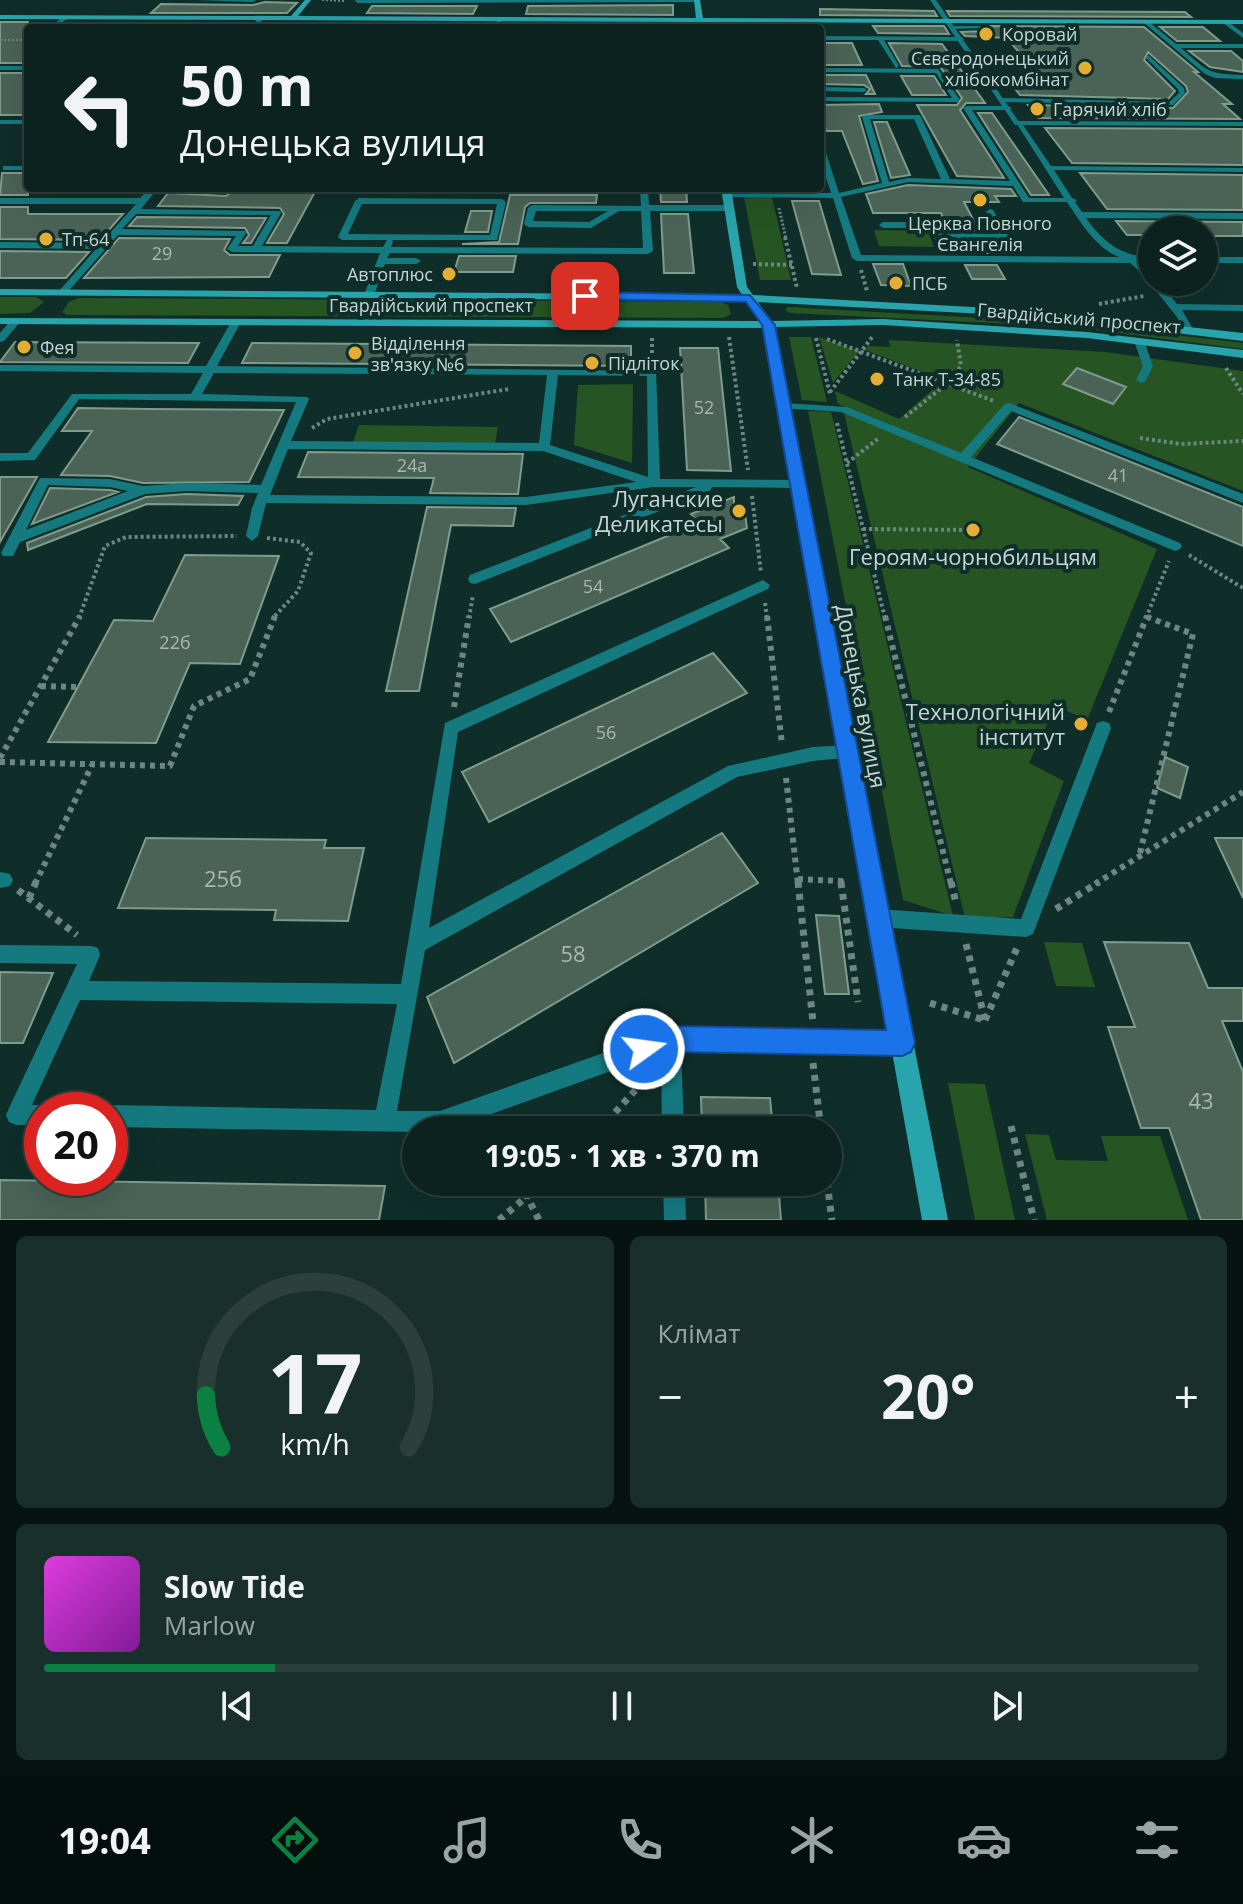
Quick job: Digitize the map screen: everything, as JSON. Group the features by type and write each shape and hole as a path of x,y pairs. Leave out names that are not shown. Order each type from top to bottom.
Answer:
{"street":[{"path":"292,19 308,0"},
{"path":"933,0 1018,123"},
{"path":"698,1 701,24"},
{"path":"0,17 499,19 701,24 1243,22"},
{"name":"Донецька вулиця","path":"727,192 742,287 768,325 935,1220"},
{"name":"Гвардійський проспект","path":"0,292 50,307 236,322 768,325 808,321 883,322 1139,341 1243,354"},
{"name":"Гвардійський проспект","path":"0,321 16,321 50,307 369,295 750,298 1043,314 1243,337"}],"lane":[{"path":"199,0 253,0"},
{"path":"245,9 253,0"},
{"path":"357,0 698,1"},
{"path":"439,19 448,1"},
{"path":"549,20 553,1"},
{"path":"57,24 65,18"},
{"path":"256,24 261,18"},
{"path":"497,24 499,19"},
{"path":"1146,22 1215,76 1243,77"},
{"path":"1225,22 1243,36"},
{"path":"950,24 984,28"},
{"path":"824,38 961,39"},
{"path":"880,39 896,66"},
{"path":"1174,46 1243,46"},
{"path":"824,67 834,65 831,57"},
{"path":"1073,200 1026,200 967,108 1042,100 1171,104 1182,93 1181,88 1148,57"},
{"path":"0,68 24,68"},
{"path":"824,68 938,71 957,100 824,99"},
{"path":"824,89 950,90"},
{"path":"1037,93 1042,100"},
{"path":"17,122 24,117"},
{"path":"886,184 866,117 917,117 946,180"},
{"path":"0,122 24,122"},
{"path":"1018,123 1243,124"},
{"path":"1018,123 1073,200 1090,230 1110,250 1132,259 1138,265"},
{"path":"824,159 857,258 1138,259"},
{"path":"6,168 24,167"},
{"path":"1051,168 1243,170"},
{"path":"727,192 836,196 908,180 1015,184"},
{"path":"50,307 150,192"},
{"path":"114,232 242,233 232,249 648,251 645,192"},
{"path":"0,201 142,201"},
{"path":"359,201 502,202 494,238 391,238 342,237 359,201"},
{"path":"617,209 591,225 528,224 532,208 729,208"},
{"path":"134,211 277,213 256,249"},
{"path":"938,236 1005,237 990,212"},
{"path":"1082,215 1243,216"},
{"path":"883,225 933,225 948,258"},
{"path":"369,295 391,238"},
{"path":"0,245 103,246"},
{"path":"1218,260 1243,260"},
{"path":"382,261 416,261"},
{"path":"1166,296 1188,329"},
{"path":"1175,307 1243,308"},
{"path":"0,339 16,321"},
{"path":"195,397 236,322"},
{"path":"1139,341 1148,366 1141,380"},
{"path":"0,368 652,373 654,483"},
{"path":"544,447 553,372"},
{"path":"31,457 76,396 303,399 263,494 252,536"},
{"path":"784,406 833,408 892,428 1175,546"},
{"path":"964,458 1009,406 1243,499"},
{"path":"284,445 544,447 654,483"},
{"path":"0,457 31,457"},
{"path":"31,457 44,481"},
{"path":"44,481 110,483 143,490 187,487 263,494 526,501 654,483 798,484"},
{"path":"8,553 44,481"},
{"path":"475,579 713,485"},
{"path":"16,539 143,490"},
{"path":"385,1119 409,994 451,728 763,585"},
{"path":"878,918 1026,928 1103,728"},
{"path":"417,944 734,771 784,760 848,752"},
{"path":"0,954 91,955 27,1092"},
{"path":"76,990 409,994"},
{"path":"671,1039 673,1116"},
{"path":"128,1116 440,1122 671,1039 902,1043"},
{"path":"24,1098 16,1115 24,1115"},
{"path":"674,1196 675,1220"}],"path":[{"path":"318,0 357,0"},
{"path":"0,40 24,40"},
{"path":"776,195 797,289"},
{"path":"738,264 792,265"},
{"path":"1088,307 1138,296"},
{"path":"985,1020 815,335 1009,406"},
{"path":"652,336 652,373"},
{"path":"830,393 873,336"},
{"path":"729,337 763,585 814,1011 810,1041 819,1116"},
{"path":"847,463 948,383 961,366 957,339"},
{"path":"1219,359 1243,394"},
{"path":"284,445 327,419 514,388"},
{"path":"1127,436 1181,444 1243,441"},
{"path":"863,529 973,530"},
{"path":"252,536 300,542 311,553 298,591 271,620 250,679 194,706 170,766 0,760 87,604 105,546 126,537 252,536"},
{"path":"1103,728 1175,546 1243,588"},
{"path":"451,728 475,579"},
{"path":"1139,855 1193,634 1147,617"},
{"path":"41,686 76,687"},
{"path":"29,898 92,765"},
{"path":"985,1020 1026,928 1243,792"},
{"path":"798,879 841,881 857,976 858,1002"},
{"path":"2,880 74,930 91,955"},
{"path":"930,1003 985,1020"},
{"path":"613,1116 639,1090 671,1039"},
{"path":"1011,1126 1034,1220"},
{"path":"829,1196 832,1220"},
{"path":"499,1220 528,1197 539,1220"}],"green space":[{"path":"744,197 772,197 791,280 760,280"},
{"path":"874,230 928,231 934,247 879,246"},
{"path":"0,297 36,297 44,302 30,313 0,314"},
{"path":"78,298 720,302 728,305 731,314 723,318 67,315 62,312 69,302"},
{"path":"788,307 1072,323 1243,343 1243,349 1071,327 790,313 785,310"},
{"path":"789,337 811,337 827,402 802,400"},
{"path":"819,337 859,351 833,383"},
{"path":"889,340 1105,352 1243,371 1243,491 1019,403 968,467 1157,549 1087,720 1056,706 1029,763 1064,781 1013,917 965,918 844,413 886,429 892,425 838,404 835,391 899,419 944,380 865,350 868,346 890,347"},
{"path":"633,384 632,463 574,445 578,385"},
{"path":"808,411 831,412 953,916 903,900"},
{"path":"359,425 498,427 495,444 353,442"},
{"path":"1044,942 1082,943 1095,987 1056,986"},
{"path":"948,1083 985,1084 1015,1220 975,1220"},
{"path":"1025,1134 1049,1135 1056,1160 1108,1161 1101,1136 1160,1136 1188,1220 1047,1220"}],"building":[{"path":"265,2 297,3 287,13 151,13 161,4 253,5"},
{"path":"673,5 673,15 526,14 528,6"},
{"path":"372,6 477,6 473,14 367,13"},
{"path":"820,9 934,11 937,16 820,15"},
{"path":"947,11 1185,12 1191,17 950,16"},
{"path":"0,22 28,22 24,24 24,63 0,63"},
{"path":"139,23 250,23 249,24"},
{"path":"873,26 944,26 949,34 878,33"},
{"path":"989,26 1144,27 1232,104 1223,104 1240,119 1038,118 1028,105 1173,108 1188,92 1186,86 1148,52 1144,60 1175,91 1168,99 1020,95 1012,85 1047,86 1007,38 965,36 961,32 987,31"},
{"path":"1160,27 1203,27 1220,41 1177,41"},
{"path":"824,43 852,43 862,65 824,65"},
{"path":"889,43 942,44 985,103 966,103 960,110 1004,178 957,176 917,105 957,105 962,98 940,67 902,66"},
{"path":"1189,51 1231,51 1243,61 1243,72 1210,67"},
{"path":"0,73 24,73 24,115 0,115"},
{"path":"824,75 866,75 875,94 866,94 870,89 864,85 824,84"},
{"path":"901,76 934,76 946,95 912,95"},
{"path":"879,104 882,112 859,116 878,181 863,184 842,131 826,131 824,105"},
{"path":"978,113 992,113 1049,195 1031,195"},
{"path":"874,122 887,122 910,175 891,178"},
{"path":"1045,128 1243,129 1243,165 1072,163"},
{"path":"2,173 24,173 24,192 28,195 0,195"},
{"path":"1080,173 1243,175 1243,210 1107,209"},
{"path":"908,185 1011,189 1016,196 995,196 999,202 964,202 979,231 949,230 941,213 873,213 866,194"},
{"path":"232,192 315,192 287,243 267,243 284,214 280,208 158,206 168,193 226,196"},
{"path":"660,192 686,192 687,202 661,202"},
{"path":"510,195 597,195 596,203 530,203 525,207 518,244 462,244 499,242"},
{"path":"792,201 819,201 841,275 812,274"},
{"path":"0,207 28,207 28,214 123,214 100,240 0,239"},
{"path":"471,211 492,211 488,232 465,232"},
{"path":"661,214 688,214 694,273 664,273"},
{"path":"137,217 266,218 251,243 243,243 249,235 245,228 129,226"},
{"path":"1116,221 1138,221 1138,235 1127,235"},
{"path":"1218,222 1243,222 1243,236 1218,236"},
{"path":"119,238 230,239 224,250 230,255 280,255 269,277 84,278"},
{"path":"954,242 985,242 991,253 960,253"},
{"path":"0,251 89,252 66,278 0,278"},
{"path":"459,256 516,256 513,272 454,272"},
{"path":"873,264 903,264 911,286 881,285"},
{"path":"965,265 997,265 1005,279 972,279"},
{"path":"15,342 199,343 188,363 0,362"},
{"path":"252,343 631,346 631,366 242,363"},
{"path":"680,348 718,348 731,471 687,470"},
{"path":"1077,368 1126,387 1113,404 1063,384"},
{"path":"78,408 284,410 249,482 143,483 110,476 61,475 92,431 62,431"},
{"path":"1019,417 1243,507 1243,546 997,444"},
{"path":"308,452 523,454 518,494 430,493 434,478 298,477"},
{"path":"0,477 37,477 0,542"},
{"path":"50,488 110,490 118,492 32,524"},
{"path":"187,494 243,496 238,505 147,504 28,550 27,543 146,497"},
{"path":"734,497 734,506 744,507 747,528 720,539 729,548 511,642 490,609 699,523 691,514"},
{"path":"427,507 516,508 513,526 451,525 419,691 386,691"},
{"path":"185,555 279,556 240,664 190,663 156,743 48,742 114,620 153,621"},
{"path":"713,653 747,693 489,822 462,772"},
{"path":"1165,757 1188,767 1180,798 1157,788"},
{"path":"722,833 758,883 454,1063 427,997"},
{"path":"146,838 326,840 324,848 364,848 348,921 274,920 276,910 118,908"},
{"path":"1215,838 1243,838 1243,898"},
{"path":"816,915 839,916 849,994 825,994"},
{"path":"1104,942 1189,943 1208,988 1243,988 1243,1021 1222,1021 1243,1072 1243,1220 1201,1220 1169,1128 1141,1128 1108,1027 1135,1027"},
{"path":"0,972 53,973 23,1043 0,1043"},
{"path":"701,1097 770,1098 772,1116 702,1116"},
{"path":"0,1180 24,1180 24,1196 128,1196 128,1182 385,1186 379,1220 0,1220"},
{"path":"705,1196 779,1196 781,1220 706,1220"}],"place":[{"name":"Коровай","path":"986,34"},
{"name":"Сєвєродонецький хлібокомбінат","path":"1085,68"},
{"name":"Гарячий хліб","path":"1037,109"},
{"name":"Церква Повного Євангелія","path":"980,200"},
{"name":"Тп-64","path":"46,239"},
{"name":"Автоплюс","path":"449,274"},
{"name":"ПСБ","path":"896,283"},
{"name":"Фея","path":"24,347"},
{"name":"Відділення зв'язку №6","path":"355,353"},
{"name":"Підліток","path":"592,363"},
{"name":"Танк Т-34-85","path":"877,379"},
{"name":"Луганские Деликатесы","path":"739,511"},
{"name":"Героям-чорнобильцям","path":"973,530"},
{"name":"Технологічний інститут","path":"1081,724"}],"route":[{"path":"585,296 750,298 768,325 902,1043 671,1039 644,1049"}]}
